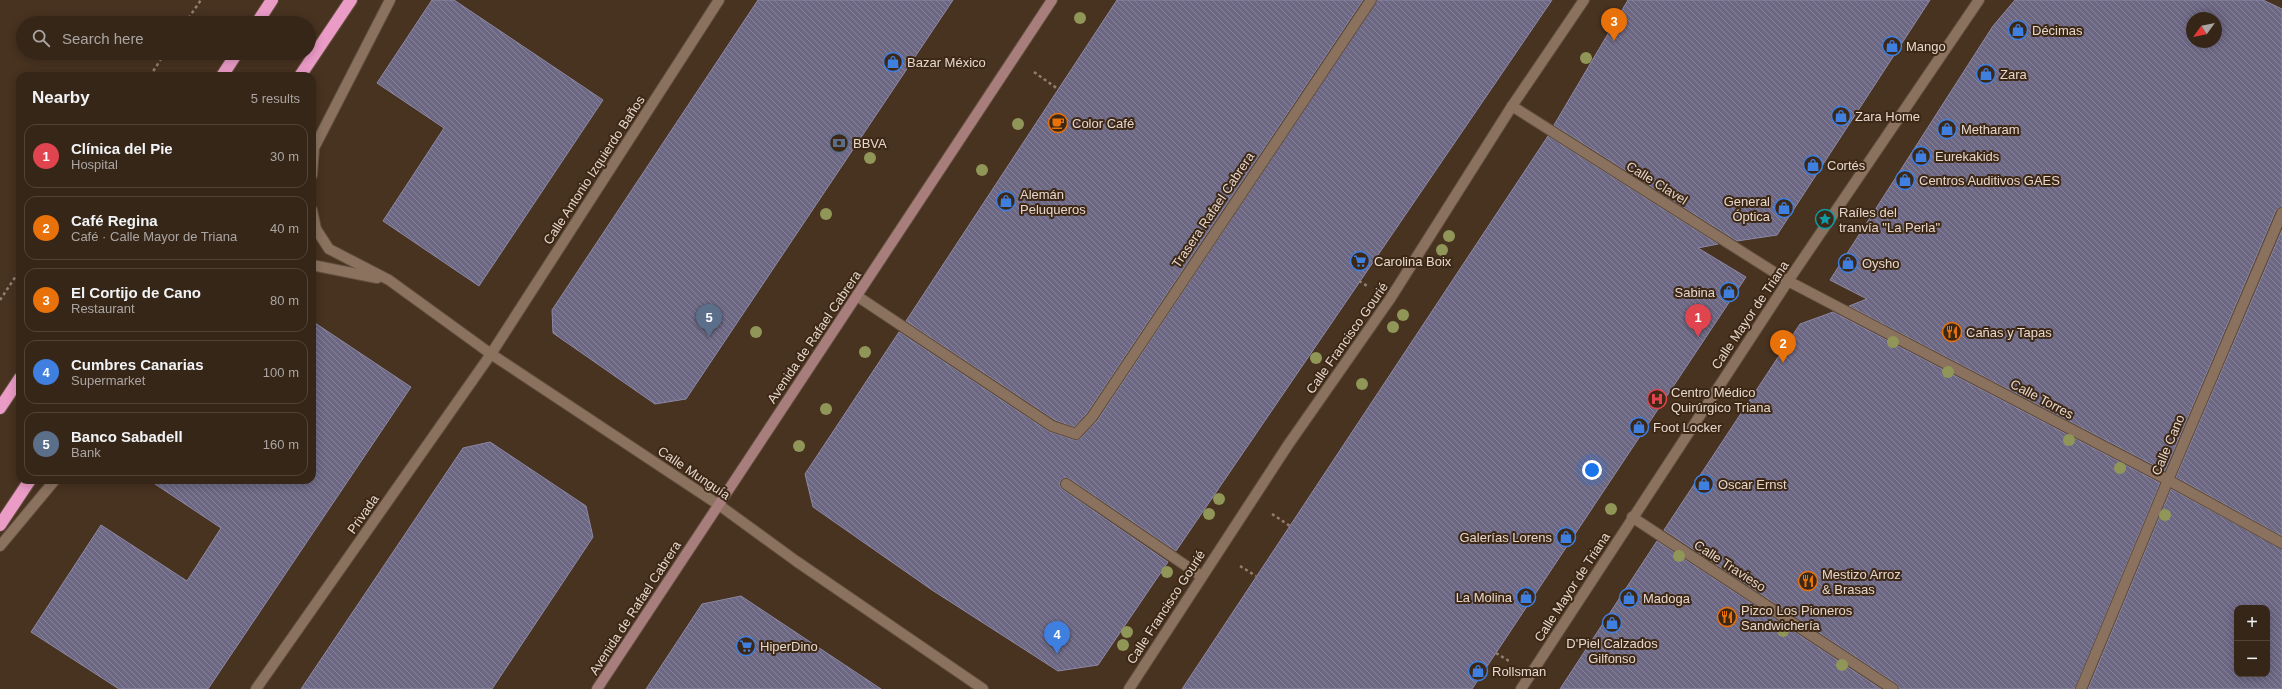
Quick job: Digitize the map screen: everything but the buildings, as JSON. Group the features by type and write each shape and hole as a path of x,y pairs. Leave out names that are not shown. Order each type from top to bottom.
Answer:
{"highway":[{"path":"262,16 272,0"},
{"path":"316,52 351,0"},
{"path":"225,72 232,60"},
{"path":"303,72 311,60"},
{"path":"0,408 16,384"},
{"path":"0,525 27,484"}],"street":[{"path":"316,144 390,0"},
{"name":"Calle Antonio Izquierdo Baños","path":"491,354 720,0"},
{"name":"Avenida de Rafael Cabrera","path":"597,689 1052,0"},
{"name":"Trasera Rafael Cabrera","path":"857,296 1052,426 1076,434 1092,418 1371,0"},
{"name":"Calle Francisco Gourié","path":"1129,689 1201,576 1288,445 1390,299 1512,106 1584,0"},
{"name":"Calle Mayor de Triana","path":"1521,689 1788,280 1979,0"},
{"name":"Calle Clavel","path":"1512,106 1788,280"},
{"name":"Calle Cano","path":"2082,689 2168,480 2282,213"},
{"name":"Calle Munguía","path":"316,229 329,249 389,280 491,354 719,504 796,561 983,689"},
{"path":"316,266 389,280"},
{"name":"Calle Torres","path":"1788,280 2168,480 2282,543"},
{"name":"Privada","path":"256,689 491,354"},
{"path":"0,546 52,484"},
{"path":"1066,484 1201,576"},
{"name":"Calle Travieso","path":"1632,517 1893,689"}],"path":[{"path":"190,16 201,0"},
{"path":"1014,58 1058,89"},
{"path":"153,72 160,60"},
{"path":"0,300 16,276"}],"place":[{"name":"Décimas","path":"2018,30"},
{"name":"El Cortijo de Cano","path":"1614,41"},
{"name":"Mango","path":"1892,46"},
{"name":"Bazar México","path":"893,62"},
{"name":"Zara","path":"1986,74"},
{"name":"Zara Home","path":"1841,116"},
{"name":"Color Café","path":"1058,123"},
{"name":"Metharam","path":"1947,129"},
{"name":"BBVA","path":"839,143"},
{"name":"Eurekakids","path":"1921,156"},
{"name":"Cortés","path":"1813,165"},
{"name":"Centros Auditivos GAES","path":"1905,180"},
{"name":"Alemán Peluqueros","path":"1006,201"},
{"name":"General Óptica","path":"1784,208"},
{"name":"Raíles del tranvía \"La Perla\"","path":"1825,219"},
{"name":"Carolina Boix","path":"1360,261"},
{"name":"Oysho","path":"1848,263"},
{"name":"Sabina","path":"1729,292"},
{"name":"Cañas y Tapas","path":"1952,332"},
{"name":"Banco Sabadell","path":"709,337"},
{"name":"Clínica del Pie","path":"1698,337"},
{"name":"Café Regina","path":"1783,363"},
{"name":"Centro Médico Quirúrgico Triana","path":"1657,399"},
{"name":"Foot Locker","path":"1639,427"},
{"name":"Oscar Ernst","path":"1704,484"},
{"name":"Galerías Lorens","path":"1566,537"},
{"name":"Mestizo Arroz & Brasas","path":"1808,581"},
{"name":"La Molina","path":"1526,597"},
{"name":"Madoga","path":"1629,598"},
{"name":"Pizco Los Pioneros Sandwichería","path":"1727,617"},
{"name":"D'Piel Calzados Gilfonso","path":"1612,623"},
{"name":"HiperDino","path":"746,646"},
{"name":"Cumbres Canarias","path":"1057,654"},
{"name":"Rollsman","path":"1478,671"}]}
